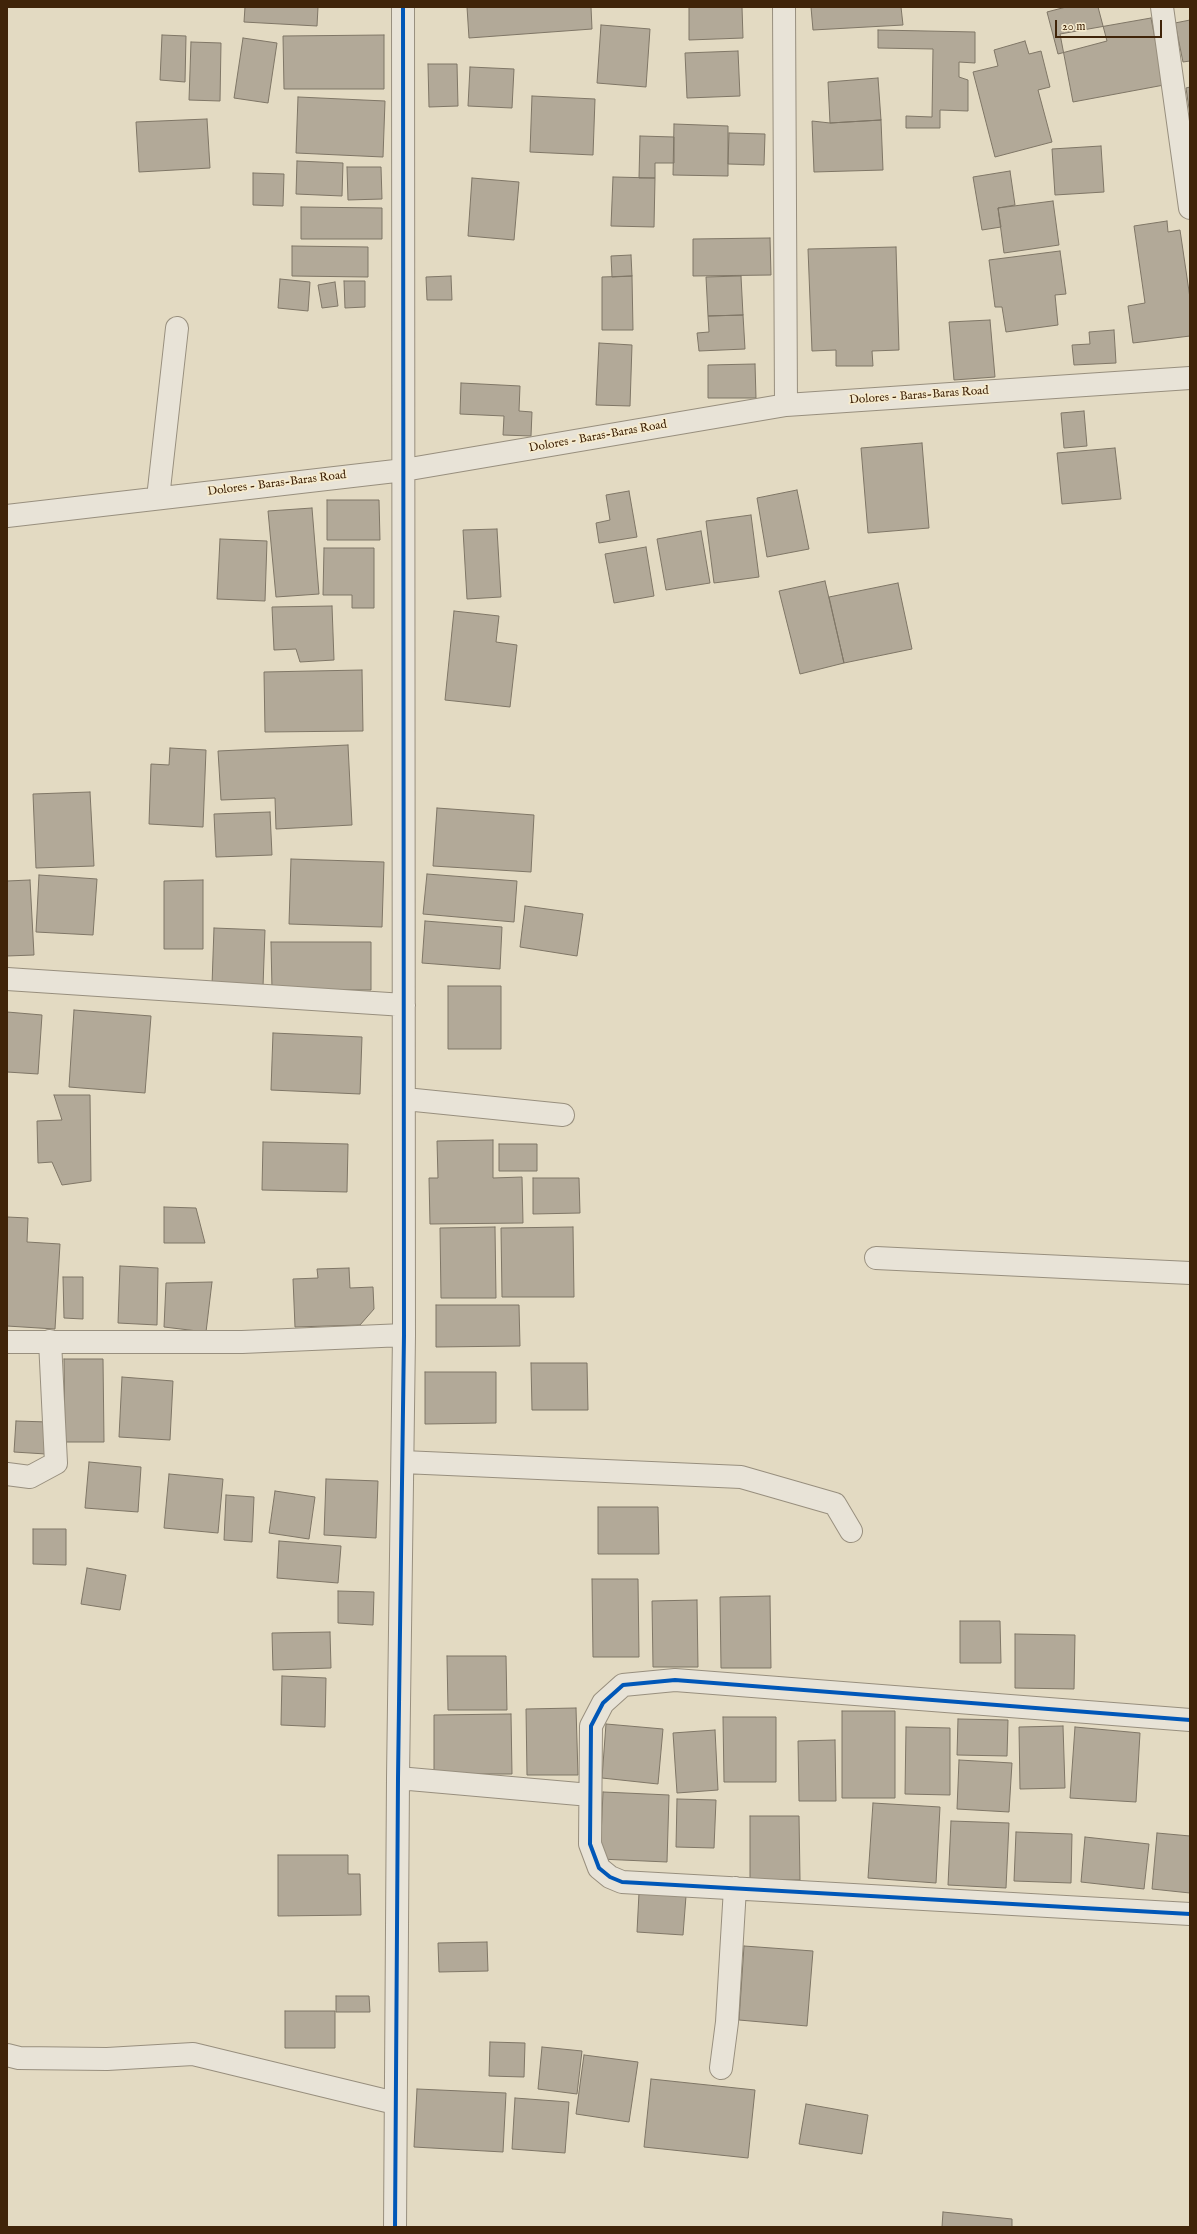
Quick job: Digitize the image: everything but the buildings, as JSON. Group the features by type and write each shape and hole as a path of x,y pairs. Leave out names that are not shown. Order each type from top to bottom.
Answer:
{"street":[{"path":"395,2227 398,1778 404,1335 403,7"},
{"path":"784,7 786,405"},
{"path":"1162,7 1190,208"},
{"path":"158,498 177,328"},
{"name":"Dolores - Baras-Baras Road","path":"7,516 404,470 786,405 1190,378"},
{"path":"7,978 404,1005"},
{"path":"404,1099 563,1115"},
{"path":"876,1258 1190,1273"},
{"path":"7,1342 242,1342 404,1335"},
{"path":"7,1474 30,1477 56,1463 50,1341"},
{"path":"403,1462 741,1477 835,1504 851,1531"},
{"path":"1190,1720 675,1680 623,1685 603,1703 591,1726 590,1795 590,1844 599,1868 610,1877 622,1882 1190,1914"},
{"path":"398,1778 590,1795"},
{"path":"721,2068 727,2022 735,1888"},
{"path":"7,2056 19,2058 107,2059 193,2054 395,2103"}],"cycle path":[{"path":"395,2227 398,1778 404,1335 403,7"},
{"path":"1190,1720 675,1680 623,1685 603,1703 591,1726 590,1844 599,1868 610,1877 622,1882 1190,1914"}]}
